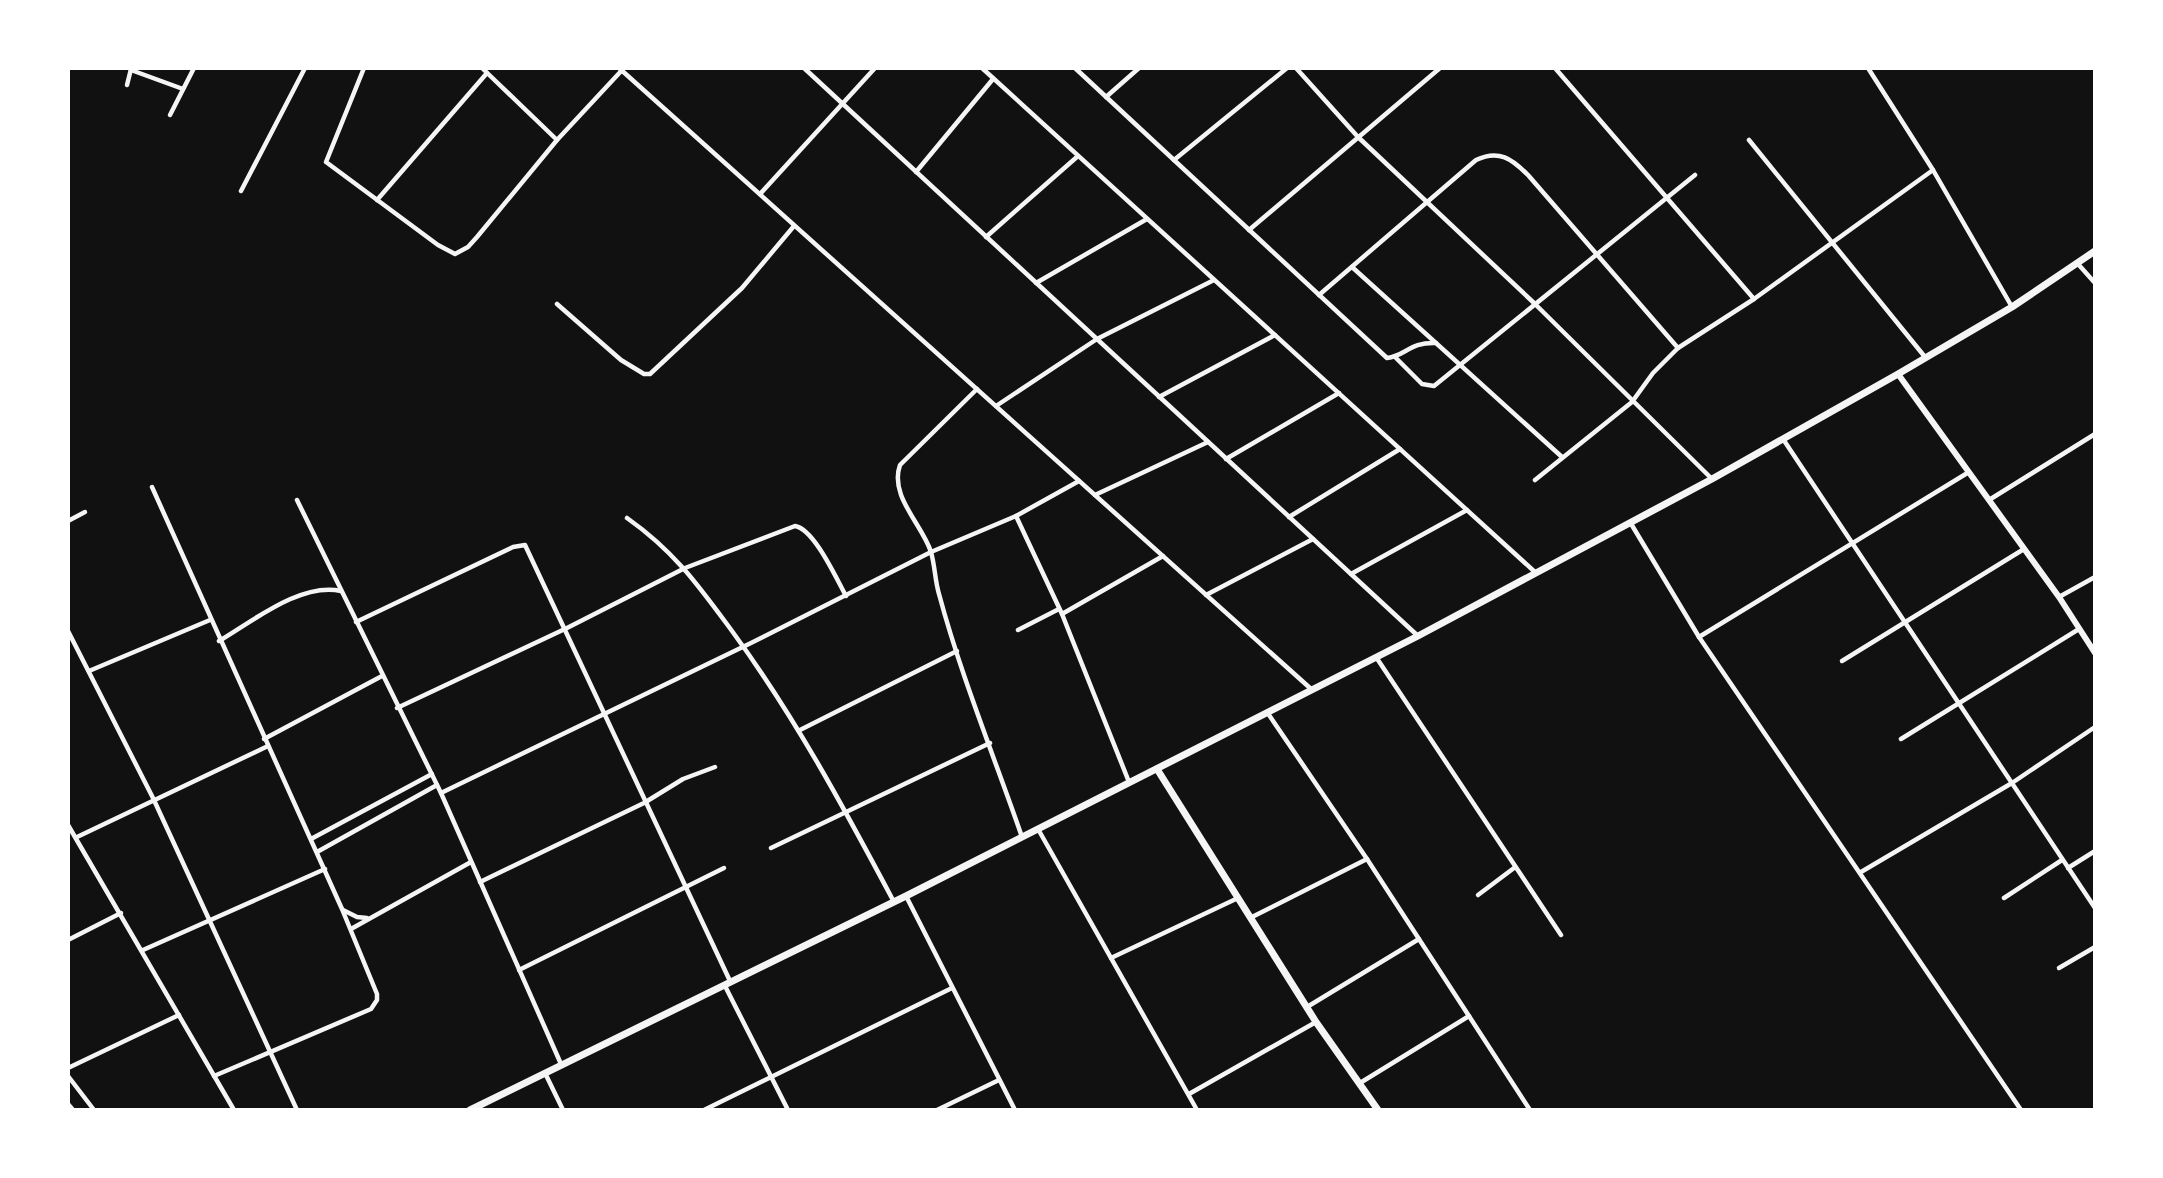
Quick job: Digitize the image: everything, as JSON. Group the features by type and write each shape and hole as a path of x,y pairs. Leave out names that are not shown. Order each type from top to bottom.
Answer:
{"main road":[{"path":"470,1110 906,897 1310,688 1418,636 1712,479 1898,374 2012,307 2095,251"},
{"path":"1157,769 1316,1022 1378,1110"}],"street":[{"path":"170,114 194,68"},
{"path":"241,191 305,68"},
{"path":"364,68 326,159 330,167 438,245 455,254 477,237 557,139 622,69 1310,688"},
{"path":"482,68 557,139"},
{"path":"804,68 1418,636"},
{"path":"760,194 875,68"},
{"path":"982,68 1536,572"},
{"path":"1075,68 1387,358 1395,357 1412,345 1436,343"},
{"path":"1106,97 1139,68"},
{"path":"1174,160 1287,68"},
{"path":"1296,68 1358,137 1534,303 1712,479"},
{"path":"1249,230 1440,68"},
{"path":"1555,68 1754,299"},
{"path":"1868,68 1933,170 2012,307"},
{"path":"127,85 131,69 183,89"},
{"path":"377,200 487,73"},
{"path":"916,172 993,79"},
{"path":"1749,140 1926,358"},
{"path":"1319,295 1429,204 1476,160 1486,155 1499,155 1511,158 1528,175 1678,348"},
{"path":"986,237 1078,156"},
{"path":"1535,480 1632,402 1653,373 1678,348 1754,299 1933,170"},
{"path":"1395,357 1422,384 1429,387 1695,175"},
{"path":"1036,283 1147,219"},
{"path":"556,304 621,360 650,374 742,288 794,226"},
{"path":"2078,264 2095,283"},
{"path":"1352,267 1562,457"},
{"path":"996,406 1097,340 1214,280"},
{"path":"1159,397 1275,335"},
{"path":"1898,374 2059,597 2095,653"},
{"path":"977,389 900,465 897,475 899,492 931,552 939,593 957,650 1022,837"},
{"path":"1226,459 1339,393"},
{"path":"1989,500 2094,435"},
{"path":"1783,438 2095,908"},
{"path":"1095,495 1208,442"},
{"path":"1289,517 1400,449"},
{"path":"1699,637 1969,472"},
{"path":"441,793 931,552 1016,516 1079,481"},
{"path":"152,487 219,641 325,869 377,994 375,1005 214,1076"},
{"path":"297,500 441,793 561,1064"},
{"path":"1351,574 1467,510"},
{"path":"68,520 85,512"},
{"path":"1016,516 1061,612 1130,783"},
{"path":"627,518 667,548 742,645 800,730 894,902"},
{"path":"1630,523 1699,637 2021,1110"},
{"path":"397,708 567,628 685,568 795,526 803,527 811,536 846,596"},
{"path":"1206,595 1313,539"},
{"path":"356,622 513,547 525,545 567,628 644,803 788,1110"},
{"path":"1842,661 2024,549"},
{"path":"1018,630 1061,612 1163,556"},
{"path":"2059,597 2095,577"},
{"path":"219,641 295,598 317,590 341,591"},
{"path":"89,671 210,620"},
{"path":"1901,739 2079,629"},
{"path":"68,631 211,919 297,1110"},
{"path":"800,730 957,650"},
{"path":"1375,657 1561,935"},
{"path":"264,740 382,676"},
{"path":"1266,711 1367,859 1530,1110"},
{"path":"1861,872 2012,783 2095,727"},
{"path":"771,848 990,743"},
{"path":"76,836 268,746"},
{"path":"480,882 644,803 683,779 715,767"},
{"path":"311,839 432,774"},
{"path":"317,852 437,785"},
{"path":"68,825 234,1110"},
{"path":"1038,829 1197,1110"},
{"path":"2068,868 2095,851"},
{"path":"1250,918 1367,859"},
{"path":"2004,898 2062,860"},
{"path":"351,929 471,862"},
{"path":"519,970 724,868"},
{"path":"1478,895 1514,868"},
{"path":"143,950 325,869"},
{"path":"906,897 1015,1110"},
{"path":"1111,958 1238,898"},
{"path":"342,909 357,917 374,916"},
{"path":"68,940 121,913"},
{"path":"1307,1007 1419,939"},
{"path":"2059,968 2095,947"},
{"path":"704,1110 952,988"},
{"path":"68,1068 179,1015"},
{"path":"1360,1083 1469,1016"},
{"path":"1188,1094 1316,1022"},
{"path":"544,1072 564,1110"},
{"path":"68,1076 70,1084 94,1110"},
{"path":"937,1110 999,1080"},
{"path":"68,1104 73,1110"}]}
